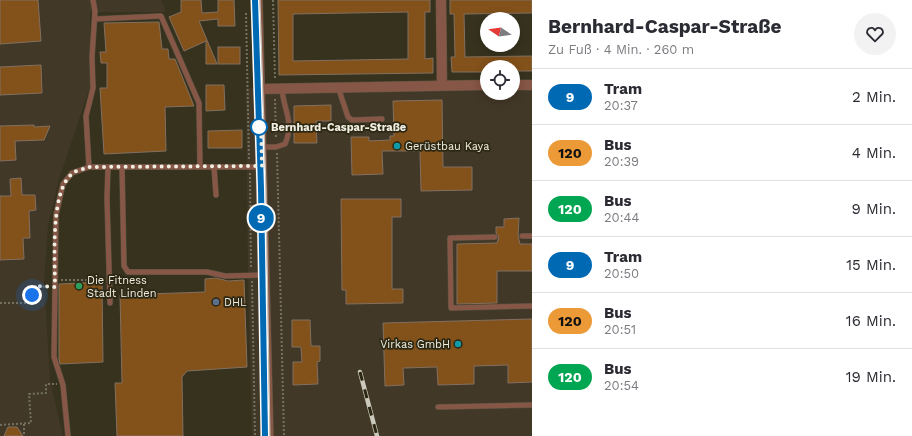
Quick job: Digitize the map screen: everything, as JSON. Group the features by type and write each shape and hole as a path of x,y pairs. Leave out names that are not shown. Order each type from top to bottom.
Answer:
{"street":[{"path":"257,0 262,147 268,436"},
{"path":"441,0 442,85"},
{"path":"260,89 480,85"},
{"path":"520,85 532,85"}],"lane":[{"path":"89,167 86,116 93,88 92,57 96,7 93,0"},
{"path":"95,19 161,16 199,103 198,121 200,167"},
{"path":"338,87 348,117 352,120 382,119"},
{"path":"262,147 276,147 285,144 290,133 289,118 279,88"},
{"path":"68,436 63,385 54,357 56,215 63,184 72,173 89,167 262,166"},
{"path":"108,167 107,198 110,303"},
{"path":"122,167 124,266 128,272 207,272 225,276 265,275"},
{"path":"214,167 216,195"},
{"path":"522,236 532,236"},
{"path":"495,237 450,238 451,308 532,306"},
{"path":"438,407 532,405"}],"path":[{"path":"272,0 279,88 276,147 284,436"},
{"path":"246,8 255,436"},
{"path":"0,303 30,303 35,286 55,287"},
{"path":"0,425 31,423 29,394 46,393 46,384"},
{"path":"24,424 24,436"}],"shaded area":[{"path":"0,0 161,0 166,12 90,12 90,87 59,179 48,226 44,281 50,380 63,436 0,436"},
{"path":"480,85 480,100 520,100 520,85 532,85 532,436 252,436 246,88"}],"building":[{"path":"0,0 38,0 41,41 0,44"},
{"path":"181,0 201,0 202,13 218,12 218,0 234,0 235,26 218,26 218,19 199,21 217,64 206,64 206,41 184,51 169,17 181,12"},
{"path":"278,0 430,0 430,12 425,12 425,59 433,58 433,73 279,75","holes":["408,12 408,59 293,61 293,14"]},
{"path":"450,0 532,0 532,13 480,12 480,14 464,14 465,57 532,56 532,71 520,71 520,60 480,60 480,72 452,72 451,57 455,57 454,14 450,14"},
{"path":"159,22 162,49 168,49 169,59 175,59 194,106 165,107 166,151 104,154 100,88 107,88 107,63 101,63 100,52 106,52 104,23"},
{"path":"218,47 240,47 240,64 218,64"},
{"path":"41,65 42,93 0,95 0,67"},
{"path":"206,85 224,85 225,110 206,111"},
{"name":"Gerüstbau Kaya","path":"442,100 443,167 472,167 472,190 421,191 420,151 382,151 383,174 352,175 351,137 369,137 369,141 390,140 390,136 394,136 393,101"},
{"path":"331,105 331,121 316,121 317,143 294,143 294,106"},
{"path":"34,125 34,127 50,126 44,140 15,141 16,160 0,161 0,126"},
{"path":"242,130 242,148 208,148 208,131"},
{"path":"21,178 22,195 35,195 36,210 29,211 30,238 23,238 24,259 0,260 0,196 11,196 10,179"},
{"path":"341,199 401,199 401,217 392,217 392,289 403,289 403,303 346,304 346,290 342,290"},
{"path":"519,218 518,236 520,244 532,244 532,271 497,271 497,303 457,304 457,244 497,243 499,237 496,233 496,227 504,227 504,219"},
{"path":"216,278 228,281 244,280 247,367 187,371 182,377 183,436 117,436 115,383 122,383 120,295 205,292 205,279"},
{"path":"102,282 103,362 60,364 59,284"},
{"name":"Virkas GmbH","path":"532,319 532,382 508,383 508,365 474,366 474,384 438,385 437,367 403,368 404,385 385,386 383,323"},
{"path":"292,320 310,320 311,346 320,346 320,361 317,362 318,384 293,385 293,362 302,362 301,347 292,347"},
{"path":"8,427 17,427 23,436 4,436"}],"tram line":[{"name":"9","path":"255,0 261,188 265,436"},
{"path":"260,0 266,188 270,436"}],"railway":[{"path":"360,372 377,436"}],"place":[{"name":"Bernhard-Caspar-Straße","path":"259,127"},
{"name":"Gerüstbau Kaya","path":"397,146"},
{"name":"Die Fitness Stadt Linden","path":"79,286"},
{"name":"DHL","path":"216,302"},
{"name":"Virkas GmbH","path":"458,344"}],"route":[{"path":"32,295 35,286 55,287 56,215 63,184 72,173 89,167 262,166 261,126 259,127"}]}
